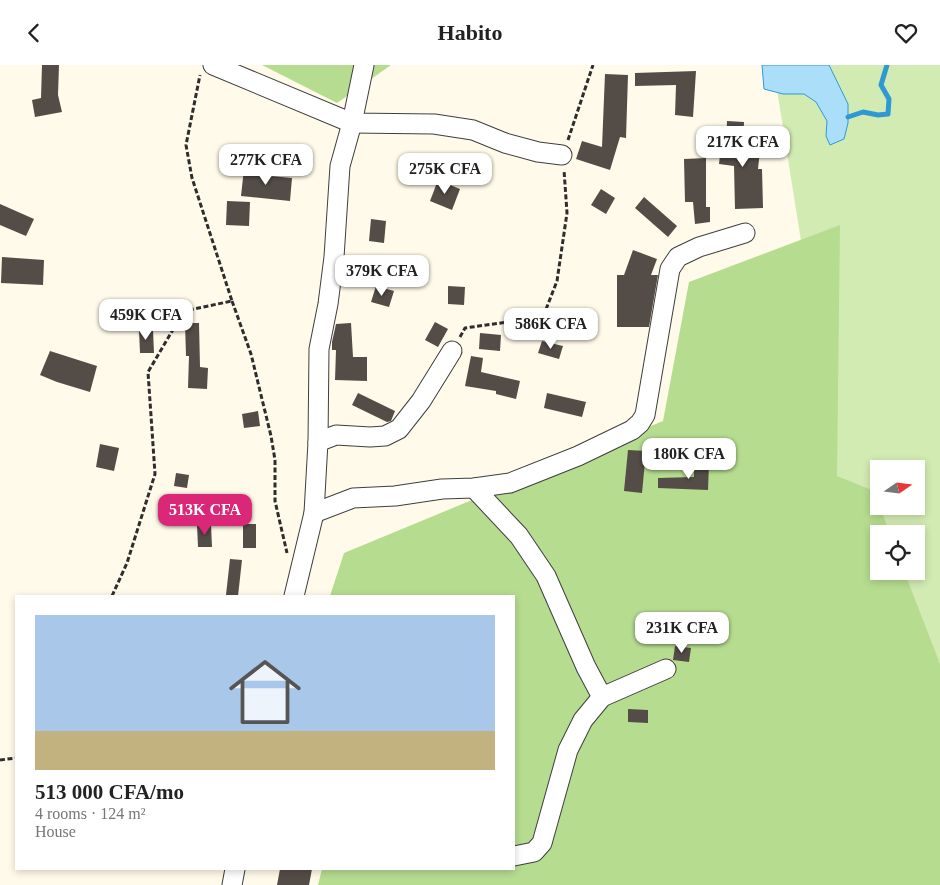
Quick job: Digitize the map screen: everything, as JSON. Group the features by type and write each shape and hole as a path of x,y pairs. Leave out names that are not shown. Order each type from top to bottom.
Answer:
{"street":[{"path":"296,589 314,513 318,442 318,349 328,304 334,257 340,166 352,123 364,65"},
{"path":"207,70 352,123 434,124 454,127 473,130 505,143 538,152 562,155"},
{"path":"314,513 353,498 395,496 442,489 474,488 510,483 578,456 632,430 645,415 670,269 678,257 699,247 744,233"},
{"path":"318,442 336,435 385,436 399,429 421,401 452,351"},
{"path":"474,488 519,536 546,576 586,667 602,697"},
{"path":"515,856 534,852 542,843 568,750 583,720 602,697 666,669"},
{"path":"232,885 235,870"}],"path":[{"path":"452,351 465,328 543,317 557,281 567,213 562,155 594,65"},
{"path":"207,70 186,145 192,178 251,354 275,460 274,501 296,589"},
{"path":"112,595 127,563 155,474 148,372 184,311 232,301"},
{"path":"0,759 15,758"}],"green space":[{"path":"262,65 391,65 337,103"},
{"path":"773,65 940,65 940,885 841,885 805,266"},
{"path":"840,225 837,476 870,489 870,515 883,515 887,525 870,525 870,580 907,580 940,664 940,885 318,885 322,870 515,870 515,595 330,595 344,553 663,421 689,282"}],"water":[{"path":"762,65 829,65 848,104 848,123 844,139 830,145 826,136 827,121 816,102 804,94 783,94 764,89"}],"building":[{"path":"42,65 59,65 58,95 62,112 35,117 32,100 41,98"},
{"path":"696,71 693,117 675,115 676,85 635,86 635,73"},
{"path":"605,74 628,75 626,138 620,137 610,170 576,159 582,141 602,147"},
{"path":"727,121 744,122 743,148 760,150 758,169 762,169 763,208 735,209 734,166 719,164 721,145 726,146"},
{"path":"706,158 706,207 710,207 710,222 695,224 693,202 685,202 684,159"},
{"path":"244,169 260,171 260,175 292,178 290,201 241,196"},
{"path":"438,180 460,189 452,210 430,201"},
{"path":"601,189 615,198 606,214 591,205"},
{"path":"644,197 677,226 668,237 635,208"},
{"path":"227,201 250,202 249,226 226,225"},
{"path":"0,204 34,219 26,236 0,225"},
{"path":"371,219 386,221 384,243 369,241"},
{"path":"633,250 657,259 651,275 658,275 649,327 617,327 617,275 624,275"},
{"path":"357,256 375,257 374,273 356,272"},
{"path":"2,257 44,260 43,285 1,283"},
{"path":"376,286 394,291 389,307 371,302"},
{"path":"448,286 465,287 464,305 448,304"},
{"path":"435,322 448,329 438,347 425,340"},
{"path":"185,323 199,323 200,367 208,368 207,389 188,388 189,356 186,356"},
{"path":"351,323 353,357 367,357 367,381 335,380 336,350 332,350 332,342 336,324"},
{"path":"139,330 153,330 154,353 140,353"},
{"path":"480,333 501,335 500,351 479,349"},
{"path":"542,341 563,346 559,359 538,353"},
{"path":"50,351 97,366 90,392 40,375"},
{"path":"471,356 483,358 481,372 520,381 516,399 496,394 496,391 465,386"},
{"path":"358,393 395,411 391,421 387,422 352,405"},
{"path":"547,393 586,402 582,417 544,408"},
{"path":"258,411 260,426 244,428 242,414"},
{"path":"100,444 119,448 114,471 96,467"},
{"path":"628,450 646,451 642,493 624,491"},
{"path":"694,463 709,464 708,490 658,488 658,478 694,477"},
{"path":"176,473 189,475 187,488 174,486"},
{"path":"243,524 256,524 256,548 243,548"},
{"path":"197,525 211,525 212,547 198,547"},
{"path":"230,559 242,560 238,595 226,595"},
{"path":"675,646 691,648 689,662 673,660"},
{"path":"628,709 648,710 648,723 628,722"},
{"path":"280,870 312,870 309,885 277,885"}],"waterway":[{"path":"848,117 863,112 878,115 888,114 889,99 881,85 887,65"}]}
